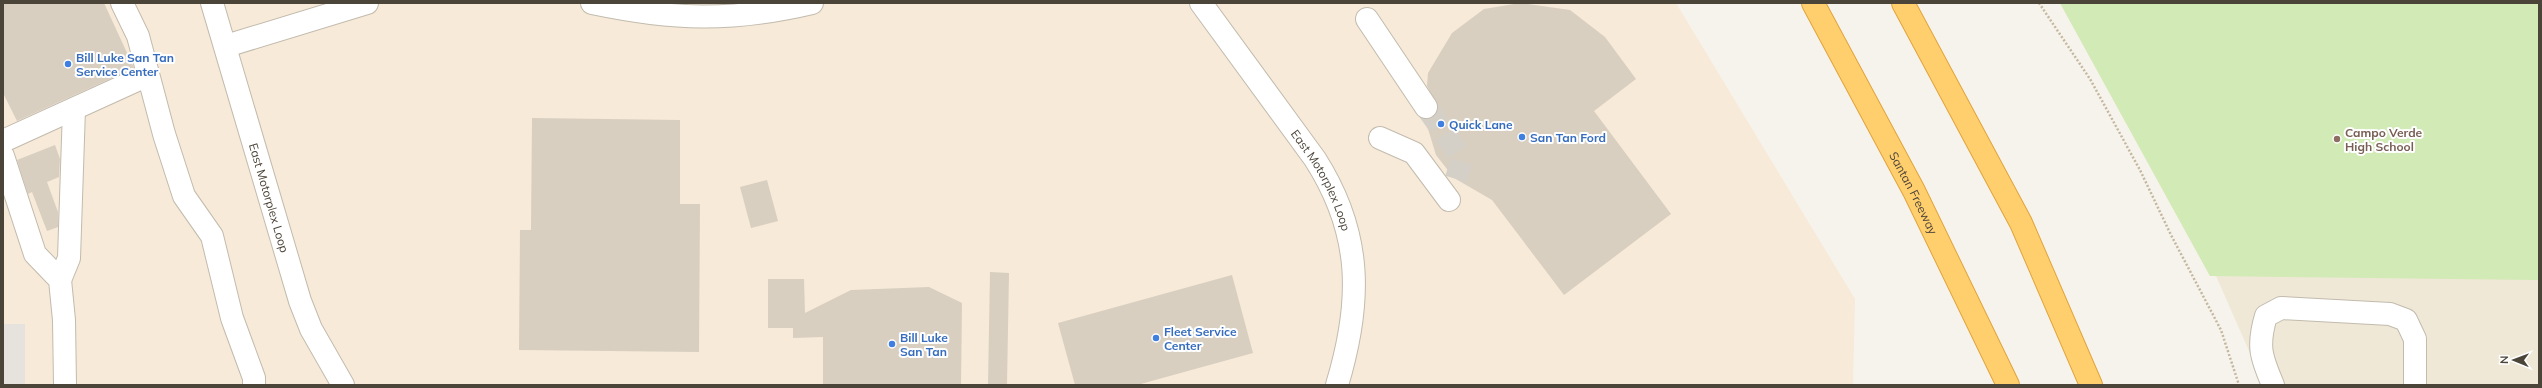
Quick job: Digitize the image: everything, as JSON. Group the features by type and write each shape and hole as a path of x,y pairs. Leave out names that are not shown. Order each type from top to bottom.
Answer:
{"highway":[{"name":"Santan Freeway","path":"1813,3 1914,191 2008,385"},
{"path":"1903,3 2021,223 2091,385"}],"street":[{"path":"122,3 138,36 184,196 212,236 232,318 254,378 254,385"},
{"name":"East Motorplex Loop","path":"212,3 226,46 300,301 311,329 343,385"},
{"path":"226,46 367,3"},
{"path":"592,3 673,17 702,18 763,13 812,3"},
{"name":"East Motorplex Loop","path":"1201,3 1315,159 1330,183 1341,209 1353,259 1354,296 1350,337 1337,385"},
{"path":"1367,19 1426,106"},
{"path":"3,141 148,75"},
{"path":"65,385 64,320 60,280 69,258 74,109"},
{"path":"1380,138 1414,152 1449,200 1456,179"},
{"path":"3,156 35,254 60,280"},
{"path":"2273,385 2262,360 2260,337 2266,316 2282,308 2390,314 2406,320 2415,339 2415,385"}],"path":[{"path":"2039,3 2090,79 2140,170 2171,235 2221,330 2239,385"}],"shaded area":[{"path":"3,3 1676,3 1855,299 1853,385 25,385 25,325 3,324"},
{"name":"Campo Verde High School","path":"2060,3 2539,3 2539,385 2264,385 2216,276 2210,276"},
{"path":"3,324 25,324 25,385 3,385"}],"green space":[{"name":"Campo Verde High School","path":"2060,3 2539,3 2539,280 2210,276"}],"building":[{"name":"Bill Luke San Tan Service Center","path":"3,3 104,3 134,68 17,121 3,93"},
{"name":"San Tan Ford","path":"1520,3 1570,10 1605,37 1636,79 1594,111 1671,214 1564,295 1492,200 1454,178 1436,155 1425,119 1433,117 1438,107 1427,86 1428,73 1452,33 1484,9"},
{"path":"532,118 680,120 680,204 700,204 699,352 519,350 520,230 531,230"},
{"path":"55,145 60,159 59,177 47,182 58,212 58,227 47,231 32,192 28,194 17,160"},
{"path":"767,180 778,221 751,228 740,187"},
{"path":"990,272 1009,273 1007,385 988,385"},
{"name":"Fleet Service Center","path":"1232,275 1253,353 1137,385 1075,385 1058,323"},
{"name":"Bill Luke San Tan","path":"768,279 804,279 805,313 851,290 929,287 962,303 961,385 823,385 823,337 793,338 793,328 768,328"}],"tunnel":[{"path":"1426,107 1462,159 1456,179"}],"place":[{"name":"Bill Luke San Tan Service Center","path":"68,64"},
{"name":"Quick Lane","path":"1441,124"},
{"name":"San Tan Ford","path":"1522,137"},
{"name":"Campo Verde High School","path":"2337,139"},
{"name":"Fleet Service Center","path":"1156,338"},
{"name":"Bill Luke San Tan","path":"892,344"}]}
